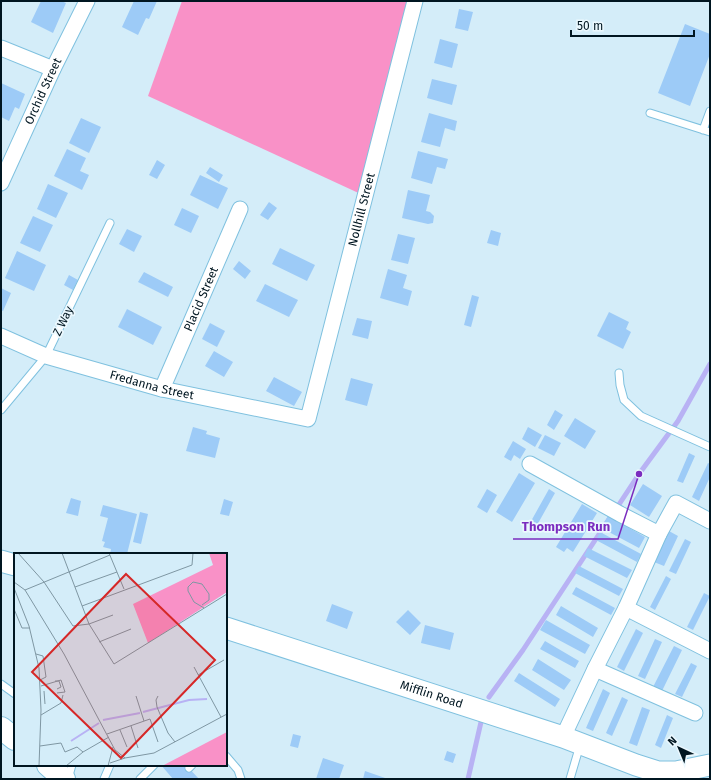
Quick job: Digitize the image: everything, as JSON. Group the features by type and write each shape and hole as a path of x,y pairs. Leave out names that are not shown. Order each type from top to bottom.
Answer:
{"main road":[{"path":"1,728 14,738"},
{"path":"49,766 64,779"}],"street":[{"name":"Orchid Street","path":"1,183 53,69 87,1"},
{"name":"Nollhill Street","path":"308,419 415,1"},
{"path":"1,48 53,69"},
{"name":"Placid Street","path":"162,389 240,209"},
{"name":"Fredanna Street","path":"1,336 46,356 162,389 308,419"},
{"path":"530,464 659,534"},
{"path":"572,740 595,669 626,608 659,534 676,503 710,521"},
{"path":"1,561 14,565"},
{"path":"626,608 710,651"},
{"name":"Mifflin Road","path":"227,628 572,740 642,772 676,772 710,765"},
{"path":"595,669 695,713"}],"lane":[{"path":"650,113 707,131 710,111"},
{"name":"Z Way","path":"1,410 46,356 110,223"},
{"path":"619,373 620,385 624,400 641,416 710,447"},
{"path":"1,684 14,693"},
{"path":"570,779 572,740"},
{"path":"227,757 238,770 241,779"},
{"path":"68,779 72,766"},
{"path":"104,779 110,766"},
{"path":"140,779 153,766"}],"shaded area":[{"path":"182,1 411,1 365,196 148,96"}],"building":[{"path":"41,1 61,1 66,3 53,33 31,22"},
{"path":"134,1 157,1 149,19 146,18 138,35 122,27"},
{"path":"459,9 473,12 468,31 455,28"},
{"path":"685,24 710,34 710,54 690,106 658,93"},
{"path":"440,39 458,44 452,68 434,63"},
{"path":"432,79 457,85 452,105 427,98"},
{"path":"1,83 25,94 19,109 15,107 9,121 1,117"},
{"path":"429,113 457,121 455,131 445,128 440,147 421,142"},
{"path":"81,118 101,127 89,153 69,143"},
{"path":"67,149 86,158 80,171 89,175 82,190 54,176"},
{"path":"418,151 448,159 445,169 437,167 432,184 411,178"},
{"path":"157,160 165,165 157,179 149,175"},
{"path":"210,167 223,175 219,182 206,173"},
{"path":"200,175 228,188 218,209 190,195"},
{"path":"48,184 68,193 56,218 37,209"},
{"path":"408,190 430,195 426,211 430,212 434,216 433,223 428,224 402,218"},
{"path":"269,202 277,208 268,220 260,215"},
{"path":"182,208 199,216 191,233 174,225"},
{"path":"33,216 53,225 40,252 20,243"},
{"path":"127,229 142,236 134,252 119,244"},
{"path":"491,230 501,233 498,246 487,243"},
{"path":"398,234 415,238 408,264 391,260"},
{"path":"280,248 315,265 307,281 272,264"},
{"path":"17,251 46,265 34,291 5,278"},
{"path":"239,261 251,271 245,279 233,269"},
{"path":"388,269 407,275 403,288 412,291 408,306 380,298"},
{"path":"144,272 173,287 168,297 138,282"},
{"path":"69,275 78,280 73,290 64,285"},
{"path":"265,284 298,300 289,317 256,301"},
{"path":"1,288 11,293 3,311 1,310"},
{"path":"472,295 479,297 471,327 464,325"},
{"path":"127,309 162,327 153,345 118,327"},
{"path":"609,312 629,322 626,329 631,332 623,349 597,336"},
{"path":"357,318 372,321 368,339 352,335"},
{"path":"210,323 225,331 217,347 202,339"},
{"path":"214,351 233,362 224,377 205,366"},
{"path":"274,377 302,392 294,406 266,391"},
{"path":"351,378 373,384 367,406 345,400"},
{"path":"555,410 563,415 554,430 547,425"},
{"path":"575,418 596,431 585,449 564,436"},
{"path":"193,427 207,431 206,434 220,438 215,458 186,451"},
{"path":"528,427 542,435 535,447 522,439"},
{"path":"545,435 561,443 554,456 538,448"},
{"path":"513,441 526,449 520,459 514,455 511,461 504,457"},
{"path":"689,453 695,456 683,483 677,481"},
{"path":"708,463 710,464 710,477 699,501 692,497"},
{"path":"519,473 535,483 512,522 496,512"},
{"path":"643,484 662,496 649,517 630,505"},
{"path":"487,489 497,495 487,513 477,507"},
{"path":"549,489 555,493 536,527 530,523"},
{"path":"71,498 81,501 78,516 66,513"},
{"path":"224,499 233,502 229,516 220,514"},
{"path":"582,504 597,513 573,552 567,548 564,552 556,547"},
{"path":"103,505 137,514 127,553 110,553 111,549 103,547 105,542 102,541 108,518 100,516"},
{"path":"140,512 148,514 141,544 133,542"},
{"path":"608,516 645,537 639,548 607,531 609,526 604,523"},
{"path":"669,531 678,536 664,566 654,562"},
{"path":"600,532 641,554 637,562 596,540"},
{"path":"685,539 691,542 676,574 669,571"},
{"path":"588,548 632,570 627,578 584,556"},
{"path":"579,566 623,589 619,596 575,573"},
{"path":"666,576 671,579 655,610 650,607"},
{"path":"576,587 615,608 611,615 572,594"},
{"path":"704,593 710,596 693,630 687,627"},
{"path":"332,604 353,612 347,629 326,621"},
{"path":"561,606 598,628 593,637 556,615"},
{"path":"408,610 421,623 410,635 396,622"},
{"path":"546,620 590,645 585,654 540,630"},
{"path":"425,625 454,633 450,650 421,643"},
{"path":"636,629 643,633 624,671 617,667"},
{"path":"655,639 662,642 645,679 638,676"},
{"path":"545,641 579,661 575,668 540,649"},
{"path":"674,646 682,650 662,691 653,687"},
{"path":"538,659 571,680 564,690 532,670"},
{"path":"691,663 697,666 682,697 675,694"},
{"path":"519,673 560,699 555,707 514,681"},
{"path":"603,689 610,693 593,731 586,728"},
{"path":"622,697 628,700 612,736 606,733"},
{"path":"642,707 650,710 637,746 629,743"},
{"path":"667,715 673,718 661,748 655,745"},
{"path":"293,734 301,736 298,748 290,746"},
{"path":"447,751 456,754 453,763 444,760"},
{"path":"323,758 344,765 339,779 316,779"},
{"path":"162,766 187,766 199,779 173,779"},
{"path":"365,771 388,779 363,779"}],"waterway":[{"path":"616,509 639,474 678,421 710,364"},
{"path":"489,697 523,650 609,519"},
{"path":"468,779 481,722"}],"place":[{"name":"Thompson Run","path":"639,474"}]}
